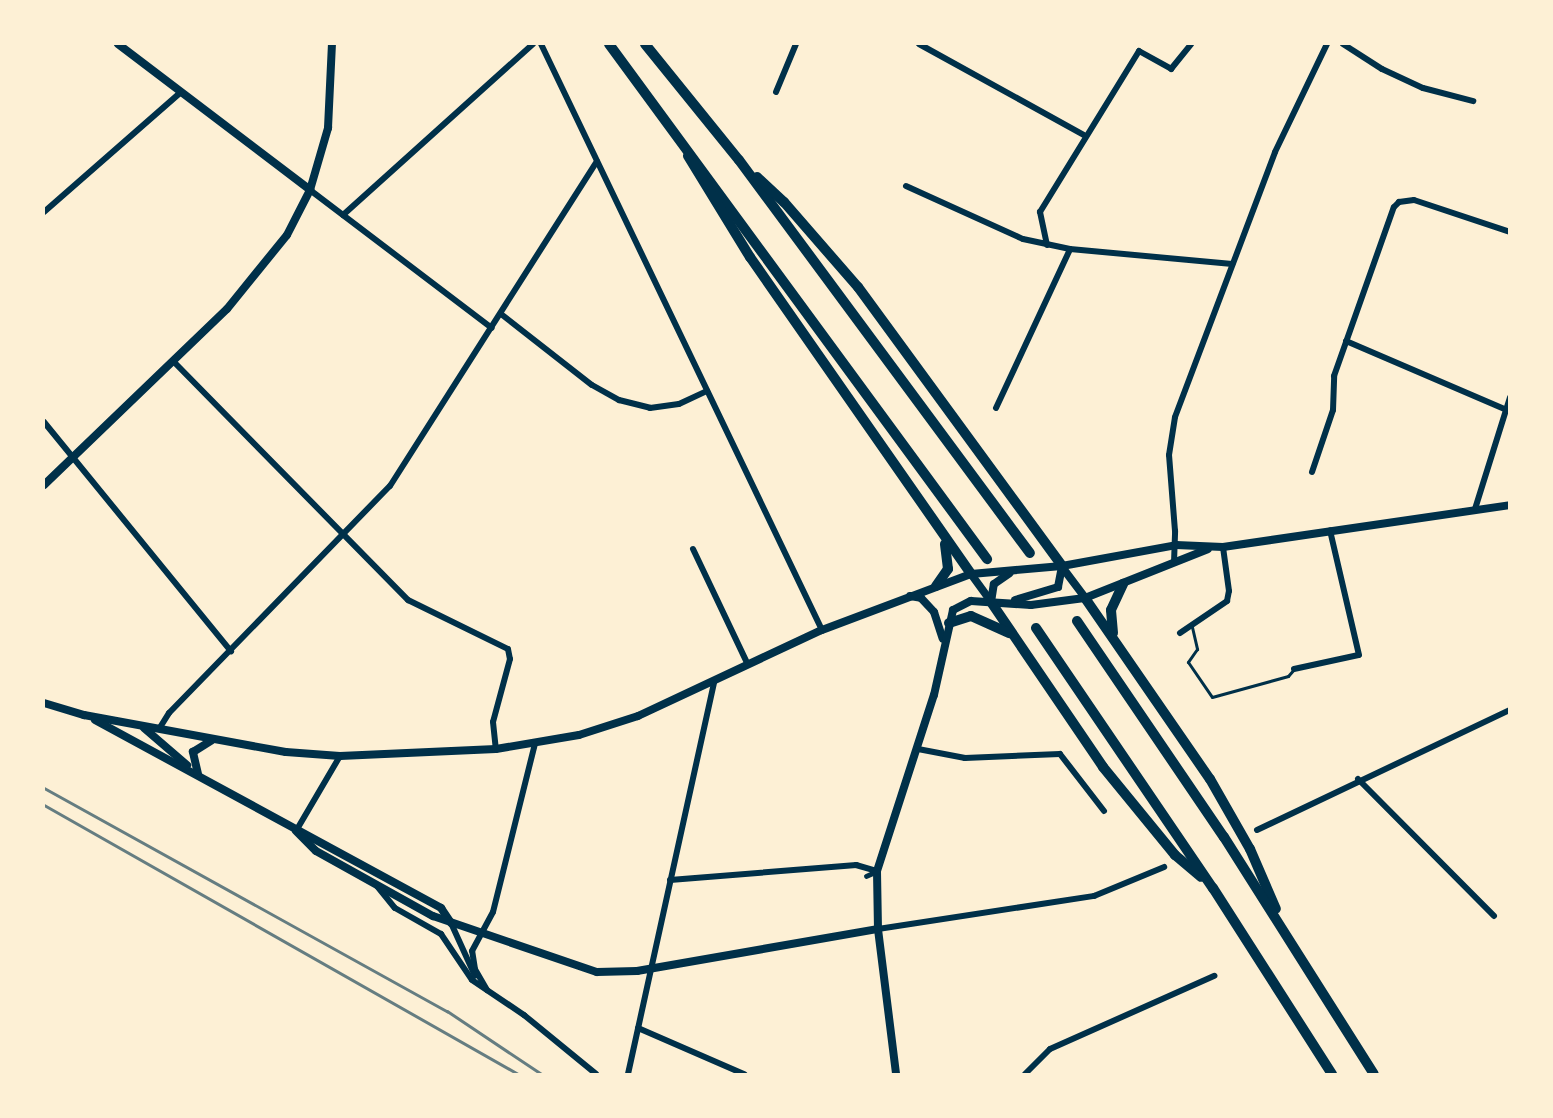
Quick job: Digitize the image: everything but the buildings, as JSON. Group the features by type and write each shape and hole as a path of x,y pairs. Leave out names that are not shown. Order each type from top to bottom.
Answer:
{"highway":[{"path":"609,44 668,119 987,559"},
{"path":"645,44 739,160 1030,553"},
{"path":"668,119 750,257 970,574"},
{"path":"739,160 784,202 858,287 1062,566"},
{"path":"935,522 949,560 947,573 936,586"},
{"path":"1118,644 1111,615 1123,584"},
{"path":"1085,598 1210,779 1250,849 1290,940"},
{"path":"990,602 1103,767 1175,855 1213,888"},
{"path":"949,623 964,616 983,619 1016,638"},
{"path":"1077,621 1290,940 1374,1074"},
{"path":"1036,628 1213,888 1332,1074"}],"main road":[{"path":"44,485 174,362 251,283 287,235 310,190 328,128 332,44"},
{"path":"157,733 340,756 496,749 535,743 611,726 714,682 822,630 970,574 1062,566 1176,545 1223,547 1509,505"},
{"path":"1012,601 1031,605 1085,598 1212,548"},
{"path":"1062,566 1085,598"},
{"path":"296,831 316,851 452,923 582,969 632,972 878,929 877,871 918,749 951,612 962,603 1012,601 1056,589 1063,580 1062,566"},
{"path":"990,602 994,584 1013,572"},
{"path":"970,574 990,602"},
{"path":"907,596 921,598 934,612 944,648"},
{"path":"44,703 84,715 143,726 157,733 198,775"},
{"path":"84,715 441,908 452,923"},
{"path":"198,775 193,752 201,744 215,740"}],"street":[{"path":"118,44 492,328"},
{"path":"343,215 533,44"},
{"path":"541,44 822,630"},
{"path":"776,92 796,44"},
{"path":"919,44 1084,135"},
{"path":"1173,563 1176,545 1169,455 1172,430 1278,144 1327,44"},
{"path":"1343,44 1407,81 1473,101"},
{"path":"1047,245 1040,212 1084,135 1139,51 1171,69 1190,46"},
{"path":"44,212 181,92"},
{"path":"157,733 169,713 375,506 408,463 597,161"},
{"path":"906,186 1023,239 1047,245 1232,264"},
{"path":"1312,472 1333,410 1334,376 1399,202 1414,200 1509,232"},
{"path":"996,408 1070,249"},
{"path":"501,314 592,385 619,400 650,408 679,405 706,391"},
{"path":"1346,341 1505,409"},
{"path":"174,362 408,600 508,649 510,659 493,722 496,749"},
{"path":"1475,509 1509,397"},
{"path":"44,422 231,651"},
{"path":"1294,669 1359,655 1330,530"},
{"path":"1180,633 1229,597 1223,547"},
{"path":"693,549 748,666"},
{"path":"627,1074 714,682"},
{"path":"1257,830 1358,779 1509,710"},
{"path":"487,990 472,959 481,933 493,912 535,743"},
{"path":"918,749 965,758 1060,754 1104,811"},
{"path":"296,831 340,756"},
{"path":"1358,779 1494,916"},
{"path":"670,880 856,866 877,871"},
{"path":"896,1074 878,929 1094,896 1164,867"},
{"path":"866,876 877,871"},
{"path":"375,884 395,908 441,934 472,980 596,1074"},
{"path":"858,922 860,932"},
{"path":"452,923 466,963 487,990"},
{"path":"1025,1074 1050,1048 1214,976"},
{"path":"638,1028 744,1074"}],"lane":[{"path":"1192,625 1197,650 1188,662 1212,697 1288,676 1294,669"}],"railway":[{"path":"44,788 447,1011 541,1074"},
{"path":"44,805 518,1074"}]}
